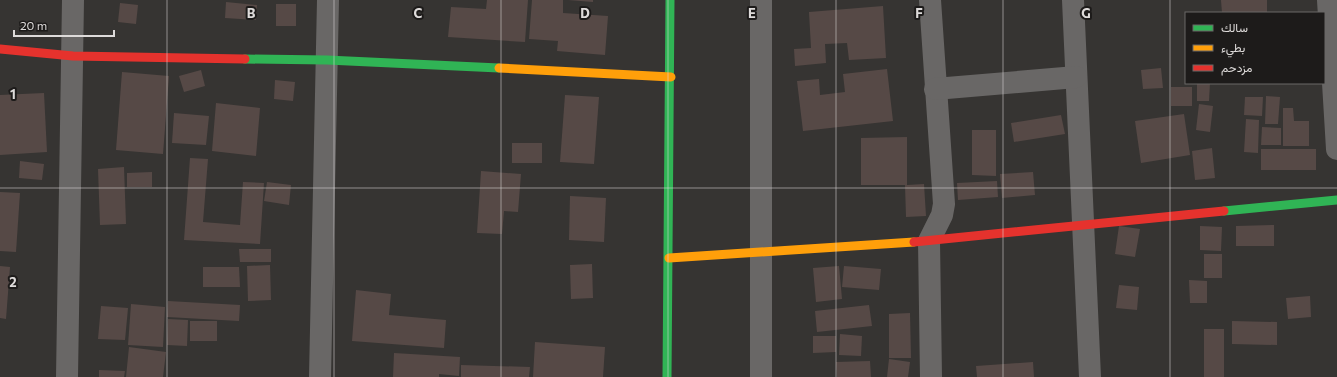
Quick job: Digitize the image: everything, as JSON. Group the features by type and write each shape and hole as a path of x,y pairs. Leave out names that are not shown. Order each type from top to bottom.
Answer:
{"street":[{"path":"67,377 73,0"},
{"path":"320,377 328,0"},
{"path":"667,377 671,77 670,0"},
{"path":"760,377 761,0"},
{"path":"930,0 944,204 942,215 930,241 931,377"},
{"path":"1073,0 1090,377"},
{"path":"1328,0 1337,150"},
{"path":"0,49 73,56 327,60 671,77"},
{"path":"935,89 1076,77"},
{"path":"668,258 930,241 1337,200"}],"building":[{"path":"487,0 528,0 525,42 448,37 451,7 486,9"},
{"path":"532,0 563,0 563,13 608,16 605,55 557,51 558,41 529,39"},
{"path":"568,0 593,0 593,2"},
{"path":"1221,0 1267,0 1267,12 1222,12"},
{"path":"226,2 257,5 256,20 225,18"},
{"path":"120,3 138,5 136,24 118,22"},
{"path":"276,4 296,4 296,26 276,26"},
{"path":"883,6 886,58 849,60 847,43 825,44 826,63 795,66 794,49 811,48 809,12"},
{"path":"1161,68 1163,88 1143,89 1141,70"},
{"path":"887,69 893,121 803,131 797,81 819,79 820,95 845,92 843,74"},
{"path":"201,70 205,86 184,92 179,76"},
{"path":"122,72 169,76 163,154 116,150"},
{"path":"275,80 295,82 293,101 274,99"},
{"path":"1197,84 1210,84 1209,101 1197,101"},
{"path":"1171,87 1192,87 1192,106 1171,106"},
{"path":"44,93 47,152 0,155 0,95"},
{"path":"565,95 599,97 594,164 560,162"},
{"path":"1266,96 1280,97 1278,124 1265,124"},
{"path":"1245,97 1263,97 1262,116 1244,115"},
{"path":"216,103 260,108 256,156 212,151"},
{"path":"1199,104 1213,106 1210,132 1196,130"},
{"path":"1283,108 1293,108 1294,121 1309,121 1309,146 1283,146"},
{"path":"174,113 209,116 206,145 172,143"},
{"path":"1184,114 1190,155 1141,163 1135,121"},
{"path":"1061,115 1065,134 1014,142 1011,123"},
{"path":"1246,119 1259,120 1258,153 1244,152"},
{"path":"1262,127 1281,128 1281,145 1261,145"},
{"path":"972,130 996,130 996,176 972,175"},
{"path":"907,137 907,185 924,184 926,216 906,217 905,185 861,185 861,138"},
{"path":"512,143 542,143 542,163 512,163"},
{"path":"1212,148 1215,178 1195,180 1192,151"},
{"path":"1261,149 1316,149 1316,170 1261,170"},
{"path":"190,158 208,159 203,222 240,225 243,182 264,183 260,244 184,240"},
{"path":"20,161 44,164 42,180 19,178"},
{"path":"124,167 126,224 100,225 98,169"},
{"path":"481,171 521,174 518,212 504,211 502,234 477,233"},
{"path":"152,172 152,187 127,187 127,173"},
{"path":"1033,172 1035,195 1002,198 1000,174"},
{"path":"997,181 998,197 958,200 957,183"},
{"path":"267,182 291,185 289,205 264,201"},
{"path":"0,192 20,193 16,252 0,251"},
{"path":"570,196 606,198 604,242 569,240"},
{"path":"1274,225 1274,246 1236,246 1236,226"},
{"path":"1119,226 1140,229 1135,257 1115,254"},
{"path":"1200,226 1222,227 1221,251 1200,250"},
{"path":"239,249 271,249 271,262 240,262"},
{"path":"1204,254 1222,254 1222,278 1204,278"},
{"path":"592,264 593,298 571,299 570,265"},
{"path":"270,265 271,300 248,301 247,266"},
{"path":"0,266 10,267 6,319 0,318"},
{"path":"839,266 842,299 816,302 813,268"},
{"path":"844,266 881,269 879,290 842,287"},
{"path":"203,267 239,267 240,287 203,287"},
{"path":"1189,280 1207,281 1207,303 1190,303"},
{"path":"1119,285 1139,287 1137,310 1116,308"},
{"path":"356,290 391,294 389,315 446,320 444,348 352,341"},
{"path":"1310,296 1311,317 1288,319 1286,298"},
{"path":"168,301 240,305 239,321 167,317"},
{"path":"131,304 165,307 163,347 128,345"},
{"path":"869,305 872,326 817,332 815,311"},
{"path":"101,306 128,308 125,340 98,339"},
{"path":"910,313 911,358 889,358 889,314"},
{"path":"168,319 188,320 187,346 167,345"},
{"path":"190,321 217,321 217,341 190,341"},
{"path":"1232,321 1277,322 1277,345 1232,344"},
{"path":"1204,329 1224,329 1224,377 1204,377"},
{"path":"840,334 862,336 861,356 839,355"},
{"path":"813,336 836,336 836,352 813,353"},
{"path":"535,342 605,347 603,377 533,377"},
{"path":"129,347 166,352 163,377 126,377"},
{"path":"394,353 460,357 459,376 439,374 439,377 393,377"},
{"path":"889,359 910,362 908,377 887,377"},
{"path":"870,361 871,377 837,377 836,362"},
{"path":"1033,362 1034,377 977,377 976,366"},
{"path":"461,365 530,367 529,377 461,377"},
{"path":"99,370 125,371 124,377 99,377"}],"traffic: fast":[{"path":"667,377 670,0"},
{"path":"245,59 327,60 499,68"},
{"path":"1224,211 1337,200"}],"traffic: slow":[{"path":"499,68 671,77"},
{"path":"669,258 914,242"}],"traffic: jam":[{"path":"0,49 73,56 245,59"},
{"path":"914,242 1224,211"}]}
